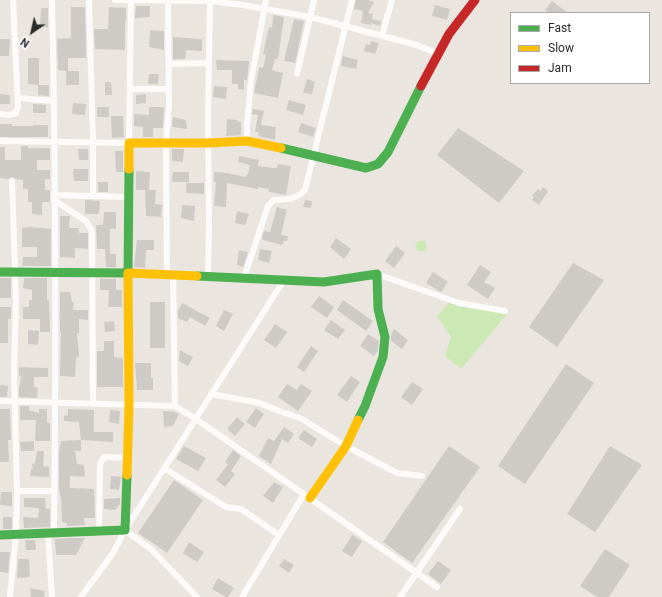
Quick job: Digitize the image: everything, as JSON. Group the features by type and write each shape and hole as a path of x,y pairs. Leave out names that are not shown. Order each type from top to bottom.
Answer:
{"street":[{"path":"0,114 9,115 16,113 18,107 13,0"},
{"path":"52,0 55,272 54,490 51,534 52,597"},
{"path":"89,0 93,196"},
{"path":"115,0 243,2 264,8 310,16 417,45 438,54"},
{"path":"125,530 129,405 128,197 130,0"},
{"path":"168,0 169,106 166,143 175,406"},
{"path":"247,141 251,82 266,0"},
{"path":"297,74 314,0"},
{"path":"244,278 268,206 274,200 291,199 299,196 305,190 352,0"},
{"path":"382,36 392,0"},
{"path":"0,141 208,143 247,141 366,168 378,164 388,152 438,54 461,16 475,0"},
{"path":"208,277 208,63 210,1"},
{"path":"168,64 208,63"},
{"path":"130,89 168,89"},
{"path":"18,98 54,101"},
{"path":"10,597 16,534 17,491 16,402 14,373 16,300 12,181"},
{"path":"54,197 128,197"},
{"path":"54,197 86,221 92,231 93,404"},
{"path":"0,272 128,273 324,282 376,274 459,303 505,312"},
{"path":"242,597 279,535 346,446 365,406 383,357 385,337 378,309 376,274"},
{"path":"81,597 113,553 125,530 284,280"},
{"path":"211,394 260,403 300,418 346,446 397,473 422,476"},
{"path":"0,401 175,406 196,419 437,587"},
{"path":"99,531 100,464 104,457 127,458"},
{"path":"164,468 226,507 241,509 279,535"},
{"path":"17,491 54,490"},
{"path":"400,597 460,509"},
{"path":"0,535 125,530 152,550 197,597"}],"green space":[{"path":"421,240 425,242 427,246 425,250 421,252 417,250 415,246 417,242"},
{"path":"450,302 507,314 461,369 445,356 451,337 437,316"}],"building":[{"path":"356,0 367,0 374,2 368,13 373,14 372,19 381,21 380,26 371,23 371,25 361,23 363,11 354,9"},
{"path":"552,1 567,12 548,12 545,10"},
{"path":"435,5 450,9 447,20 432,16"},
{"path":"136,6 150,6 150,17 135,18"},
{"path":"71,7 85,7 86,58 68,58 68,71 79,71 79,85 66,85 66,71 58,70 57,39 71,38"},
{"path":"109,7 126,8 125,50 95,49 94,29 108,29"},
{"path":"41,8 48,8 48,27 40,27"},
{"path":"273,15 284,17 278,59 275,59 272,70 283,73 278,98 254,93 259,67 263,68 266,55 263,54 269,27 272,28"},
{"path":"294,19 304,21 295,63 284,61"},
{"path":"150,30 164,31 164,50 149,47"},
{"path":"173,37 202,39 202,51 186,50 185,59 173,59"},
{"path":"0,39 10,39 9,56 0,56"},
{"path":"371,41 379,43 375,54 364,51 366,44 370,45"},
{"path":"343,56 358,60 356,69 341,66"},
{"path":"28,58 39,58 39,85 28,84"},
{"path":"216,60 249,61 247,80 244,80 244,90 238,89 238,84 232,84 232,70 217,70"},
{"path":"149,74 159,74 158,84 148,84"},
{"path":"307,79 315,82 312,94 303,93"},
{"path":"105,82 111,82 112,95 105,95"},
{"path":"38,85 49,85 49,96 38,95"},
{"path":"214,86 227,87 226,99 213,97"},
{"path":"0,94 10,95 10,104 0,104"},
{"path":"146,94 146,103 136,104 136,95"},
{"path":"289,100 306,105 303,115 286,110"},
{"path":"73,103 86,104 85,115 72,114"},
{"path":"33,104 46,105 46,113 33,113"},
{"path":"97,107 109,107 109,117 97,117"},
{"path":"149,107 164,107 163,128 153,128 153,137 143,137 143,127 134,126 134,114 149,115"},
{"path":"253,109 264,111 261,125 276,127 275,140 258,136 259,132 255,132 258,115 252,114"},
{"path":"111,116 123,116 124,137 112,138"},
{"path":"173,117 186,120 187,129 172,127"},
{"path":"227,119 238,120 237,122 241,122 241,135 226,136"},
{"path":"301,123 316,128 313,137 298,132"},
{"path":"0,124 12,124 12,126 48,125 48,137 0,137"},
{"path":"458,128 524,171 499,203 437,155"},
{"path":"21,146 28,146 28,148 50,148 50,160 37,160 37,170 50,170 50,179 45,179 45,190 50,190 50,202 42,202 42,215 32,214 32,202 28,202 28,189 23,189 23,180 12,177 8,179 0,178 0,147 5,147 5,160 21,160"},
{"path":"78,149 88,149 88,160 79,160"},
{"path":"172,149 184,149 183,162 172,161"},
{"path":"115,151 123,151 123,172 116,172"},
{"path":"239,156 259,160 258,166 277,168 278,164 291,166 286,195 269,192 269,189 258,187 258,189 227,183 226,207 214,206 216,182 214,182 214,172 228,173 245,177 248,174 250,165 238,162"},
{"path":"73,169 88,169 88,181 74,181"},
{"path":"136,171 150,172 149,190 156,190 155,204 162,205 161,217 146,216 145,190 136,190"},
{"path":"173,172 189,172 189,182 172,182"},
{"path":"98,182 108,182 108,192 98,192"},
{"path":"186,183 204,183 204,194 186,193"},
{"path":"543,187 548,191 539,205 532,200 534,197 532,196 538,189 541,191"},
{"path":"85,200 100,201 99,214 85,214"},
{"path":"305,200 312,201 311,208 303,207"},
{"path":"182,205 195,206 194,221 181,218"},
{"path":"277,207 287,210 281,235 288,236 287,241 284,241 282,245 263,240 262,238 264,231 270,232"},
{"path":"237,211 249,214 245,225 235,223"},
{"path":"104,212 116,212 116,229 110,229 110,254 116,254 116,267 106,267 105,249 97,249 96,225 103,225"},
{"path":"60,216 70,216 69,228 79,228 78,233 88,233 88,249 75,248 75,258 60,257"},
{"path":"30,227 51,229 51,266 22,266 23,257 37,257 37,247 22,247 22,228"},
{"path":"336,238 351,249 344,259 330,247"},
{"path":"137,240 154,240 154,250 146,250 145,268 134,267"},
{"path":"396,246 405,253 394,268 385,261"},
{"path":"260,249 272,251 269,263 258,260"},
{"path":"239,250 248,252 243,267 237,265"},
{"path":"573,263 604,280 557,347 529,327"},
{"path":"480,265 491,272 484,282 495,288 488,299 467,285"},
{"path":"433,272 448,282 441,292 426,283"},
{"path":"0,278 11,278 11,298 0,298"},
{"path":"24,278 47,278 47,300 49,301 50,332 40,332 40,319 23,319 23,307 29,307 29,300 32,300 32,290 23,288"},
{"path":"100,279 116,279 116,290 122,290 122,307 108,307 109,290 100,290"},
{"path":"60,292 70,292 72,302 74,302 73,310 88,310 88,320 79,319 79,333 77,333 79,357 76,358 75,377 60,376"},
{"path":"319,296 334,307 327,318 311,307"},
{"path":"343,300 373,321 366,331 337,310"},
{"path":"150,302 165,302 165,348 150,348"},
{"path":"182,303 210,318 205,326 190,317 187,322 178,318 178,311"},
{"path":"0,307 11,307 11,319 8,319 8,343 0,343"},
{"path":"224,310 233,314 224,331 216,326"},
{"path":"331,320 345,330 338,339 324,330"},
{"path":"114,321 115,331 105,332 104,322"},
{"path":"275,324 287,332 276,348 264,340"},
{"path":"394,329 408,340 402,349 391,341 391,335"},
{"path":"28,330 39,331 38,345 28,344"},
{"path":"368,334 379,341 378,351 374,356 360,346"},
{"path":"104,341 114,341 114,357 123,358 123,387 97,387 97,351 104,351"},
{"path":"311,346 318,351 304,372 297,367"},
{"path":"180,350 193,357 188,366 179,361"},
{"path":"135,363 151,363 153,390 137,390"},
{"path":"566,364 594,383 525,484 498,466"},
{"path":"19,367 48,368 48,377 34,377 34,387 38,388 37,398 19,397 21,376 19,375"},
{"path":"351,376 360,382 347,402 337,395"},
{"path":"412,382 423,389 412,405 401,397"},
{"path":"287,384 297,390 301,384 312,391 298,411 278,397"},
{"path":"0,385 8,386 7,397 0,397"},
{"path":"20,406 29,406 29,410 39,413 39,409 47,409 47,423 50,423 50,441 35,441 36,420 20,420"},
{"path":"256,408 264,414 255,428 246,422"},
{"path":"0,409 10,409 11,440 8,440 9,462 0,462"},
{"path":"68,409 94,410 94,432 113,432 113,442 81,440 79,422 64,421 64,416 68,415"},
{"path":"110,410 120,411 119,424 109,422"},
{"path":"163,411 175,412 179,414 173,426 164,427"},
{"path":"237,417 245,424 235,436 227,429"},
{"path":"284,427 294,434 288,443 282,439 271,464 259,456 268,438 274,441"},
{"path":"304,430 317,439 312,447 298,438"},
{"path":"81,440 81,451 75,451 77,464 84,465 85,477 70,476 70,488 94,489 95,518 84,518 85,525 67,526 67,523 62,522 59,489 59,451 61,441"},
{"path":"34,441 34,451 21,451 20,442"},
{"path":"184,446 206,458 198,471 176,459"},
{"path":"449,446 480,467 412,563 383,542"},
{"path":"610,446 642,465 595,532 567,514"},
{"path":"233,450 241,456 231,471 235,474 225,487 216,480 228,464 225,462"},
{"path":"37,451 44,451 43,466 49,467 49,477 30,476 31,469 33,469 32,464 35,463"},
{"path":"111,476 121,477 119,490 110,489"},
{"path":"174,480 203,500 167,553 138,533"},
{"path":"274,482 283,487 273,503 263,496"},
{"path":"1,492 12,492 12,506 0,505"},
{"path":"24,498 45,498 46,509 50,509 50,527 24,528 23,517 38,518 39,508 24,507"},
{"path":"120,498 120,504 115,510 104,509 104,499"},
{"path":"3,517 12,517 12,529 3,529"},
{"path":"352,535 362,541 352,557 342,551"},
{"path":"85,538 76,555 56,555 55,539"},
{"path":"25,540 35,540 36,550 26,550"},
{"path":"189,542 204,552 197,562 183,553"},
{"path":"605,549 630,565 609,597 597,597 580,586"},
{"path":"0,552 10,552 8,573 0,572"},
{"path":"18,559 29,559 30,577 17,578"},
{"path":"284,559 294,565 289,573 279,566"},
{"path":"438,561 451,570 441,584 428,574"},
{"path":"218,578 234,588 228,597 212,589"},
{"path":"30,588 45,591 44,597 31,597"}],"traffic: fast":[{"path":"281,148 366,168 378,164 388,152 421,86"},
{"path":"0,272 128,273 129,169"},
{"path":"197,276 324,282 377,274 378,309 385,337 383,357 365,406 358,420"},
{"path":"0,535 125,530 127,475"}],"traffic: slow":[{"path":"129,169 129,143 208,143 247,141 281,148"},
{"path":"127,475 129,405 128,273 197,276"},
{"path":"310,498 346,446 358,420"}],"traffic: jam":[{"path":"421,86 449,34 475,0"}]}
